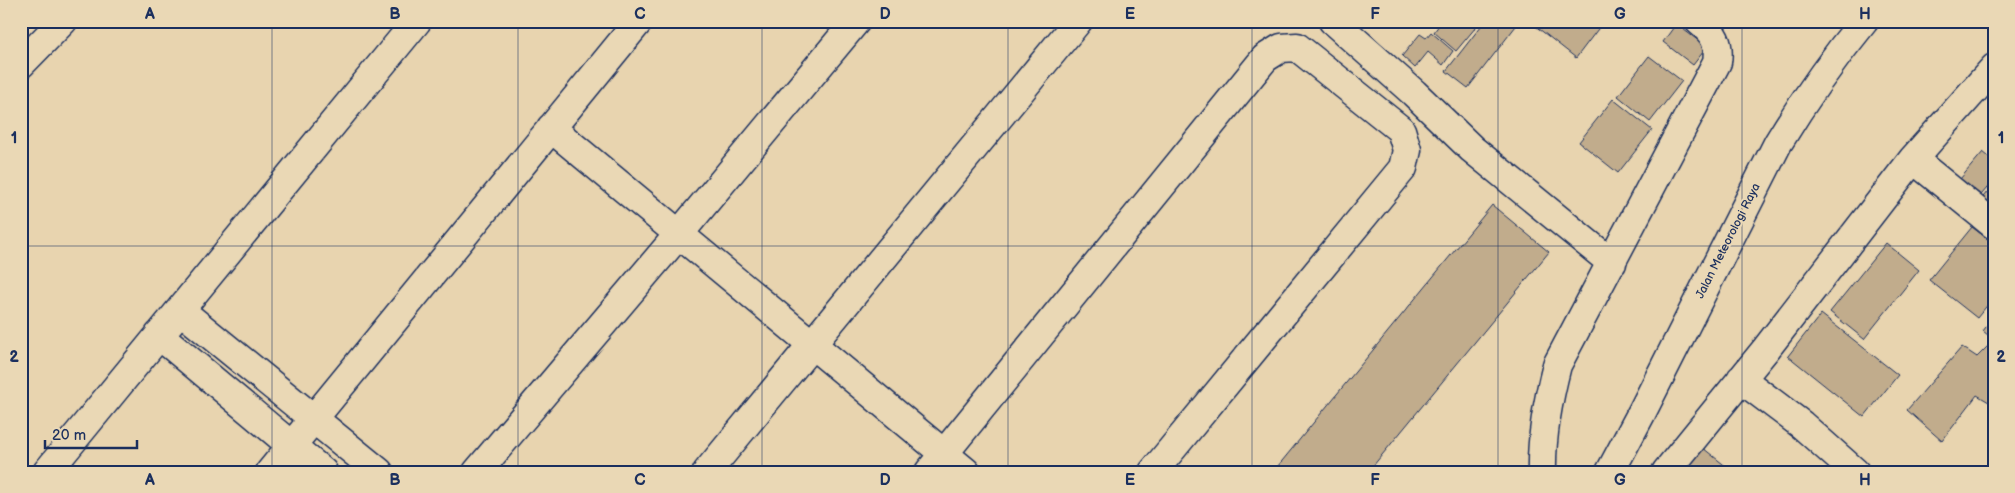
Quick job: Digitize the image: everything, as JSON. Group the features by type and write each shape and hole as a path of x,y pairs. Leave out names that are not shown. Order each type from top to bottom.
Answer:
{"street":[{"path":"22,63 63,21"},
{"path":"47,472 417,21"},
{"path":"270,472 639,21"},
{"path":"477,472 679,234 856,21"},
{"path":"707,472 1078,21"},
{"path":"1333,21 1414,92 1472,149 1612,263"},
{"path":"1542,472 1541,453 1544,420 1557,365 1717,62 1719,52 1715,37 1699,21"},
{"name":"Jalan Meteorologi Raya","path":"1610,472 1778,143 1831,61 1864,21"},
{"path":"936,462 1265,58 1281,48 1297,47 1401,130 1406,150 1403,168 1153,472"},
{"path":"1666,472 1913,159 1994,68"},
{"path":"551,128 814,344 936,462 966,472"},
{"path":"1913,159 1994,225"},
{"path":"180,310 379,472"},
{"path":"159,335 323,472"},
{"path":"1740,379 1802,425 1855,472"}],"building":[{"path":"1442,21 1481,21 1456,51 1434,32"},
{"path":"1485,21 1519,22 1468,88 1446,71"},
{"path":"1529,21 1604,21 1576,58"},
{"path":"1676,24 1707,47 1693,65 1663,42"},
{"path":"1431,32 1453,51 1443,65 1428,52 1415,68 1402,56 1420,34 1426,38"},
{"path":"1649,56 1682,81 1650,122 1618,96"},
{"path":"1613,99 1652,130 1618,173 1579,142"},
{"path":"1983,152 1994,161 1994,180 1981,195 1960,179"},
{"path":"1994,183 1994,212 1980,201"},
{"path":"1492,205 1549,252 1368,472 1273,472"},
{"path":"1972,227 1994,244 1994,297 1977,318 1929,280"},
{"path":"1886,243 1919,270 1864,339 1830,312"},
{"path":"1821,314 1898,375 1864,417 1788,356"},
{"path":"1994,316 1994,340 1983,331"},
{"path":"1989,345 1994,349 1994,405 1977,395 1942,441 1907,410 1962,347 1977,357"},
{"path":"1703,448 1733,472 1685,472"}]}
